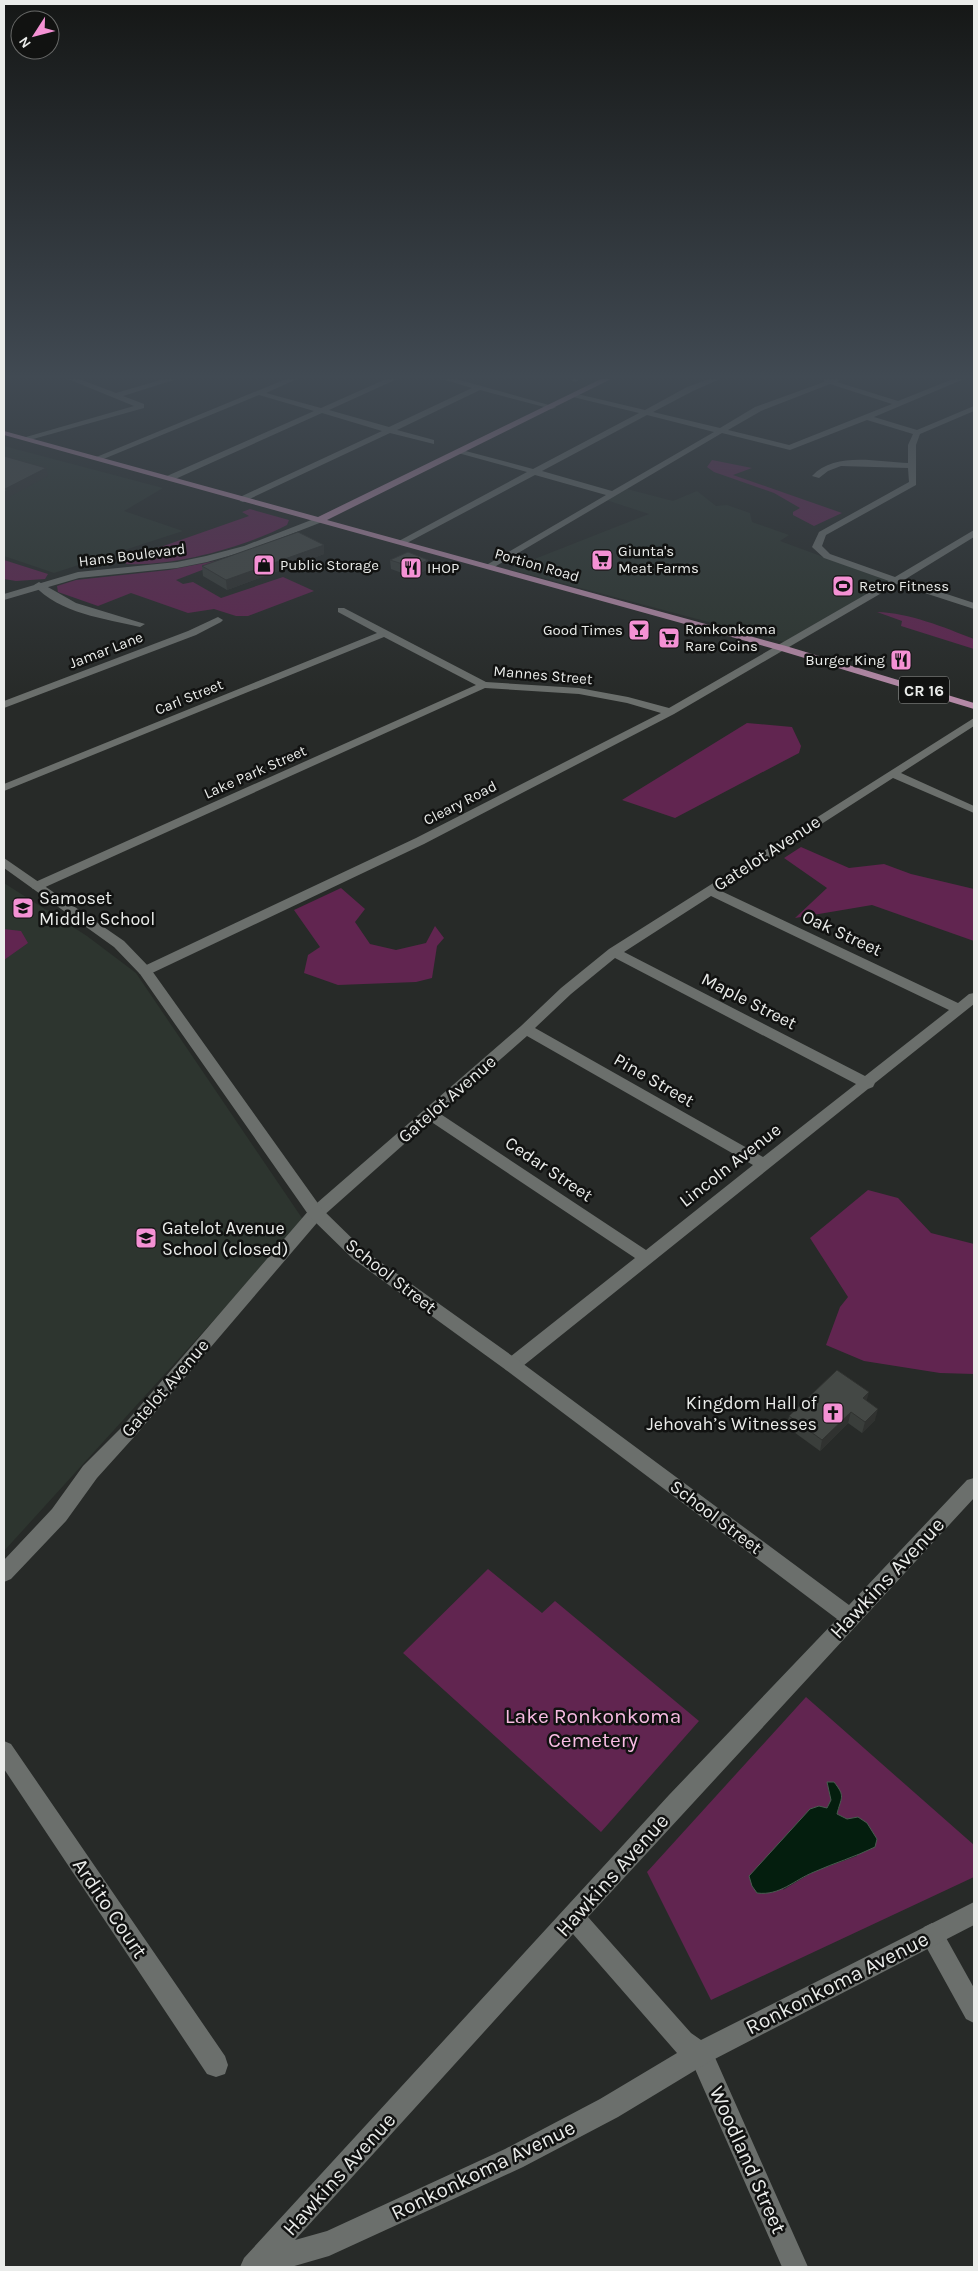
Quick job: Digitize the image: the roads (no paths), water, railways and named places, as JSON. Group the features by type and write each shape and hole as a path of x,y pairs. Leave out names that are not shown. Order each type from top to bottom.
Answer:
{"main road":[{"name":"Portion Road","path":"194,485 782,648 974,706"},
{"path":"319,520 391,485"}],"street":[{"path":"243,499 272,485"},
{"path":"402,542 509,485"},
{"path":"580,485 613,494"},
{"path":"488,567 629,485"},
{"path":"909,485 828,530 819,537 817,544 820,550 834,559 974,606"},
{"name":"Hans Boulevard","path":"4,597 39,585 78,575 177,565 207,559 264,542 319,520"},
{"name":"Cleary Road","path":"145,971 420,841 670,712 974,534"},
{"path":"39,585 48,594 66,602 140,624"},
{"name":"Mannes Street","path":"341,610 484,685 579,692 628,700 670,712"},
{"name":"Jamar Lane","path":"4,705 192,633 218,620"},
{"name":"Carl Street","path":"4,788 385,633"},
{"name":"Lake Park Street","path":"37,886 484,685"},
{"name":"Gatelot Avenue","path":"4,1573 59,1515 90,1472 134,1425 316,1214 526,1029 566,991 614,952 974,721"},
{"path":"892,773 974,810"},
{"name":"School Street","path":"4,862 119,944 145,971 316,1214 359,1255 850,1617"},
{"name":"Oak Street","path":"709,890 959,1009"},
{"name":"Maple Street","path":"614,952 868,1084"},
{"name":"Lincoln Avenue","path":"512,1366 974,998"},
{"name":"Pine Street","path":"526,1029 764,1164"},
{"name":"Cedar Street","path":"430,1114 646,1258"},
{"name":"Hawkins Avenue","path":"255,2266 677,1803 974,1486"},
{"name":"Ardito Court","path":"4,1751 216,2065"},
{"name":"Ronkonkoma Avenue","path":"255,2266 329,2243 514,2158 609,2108 700,2053 974,1913"},
{"path":"573,1917 682,2042 700,2053"},
{"path":"932,1935 974,2011"},
{"name":"Woodland Street","path":"700,2053 795,2267"}],"place":[{"name":"Giunta's Meat Farms","path":"602,560"},
{"name":"Public Storage","path":"264,565"},
{"name":"IHOP","path":"411,568"},
{"name":"Retro Fitness","path":"843,586"},
{"name":"Good Times","path":"639,630"},
{"name":"Ronkonkoma Rare Coins","path":"669,638"},
{"name":"Burger King","path":"901,660"},
{"name":"Samoset Middle School","path":"23,908"},
{"name":"Gatelot Avenue School (closed)","path":"146,1238"},
{"name":"Kingdom Hall of Jehovah’s Witnesses","path":"833,1413"}],"park label":[{"name":"Lake Ronkonkoma Cemetery","path":"593,1728"}]}
